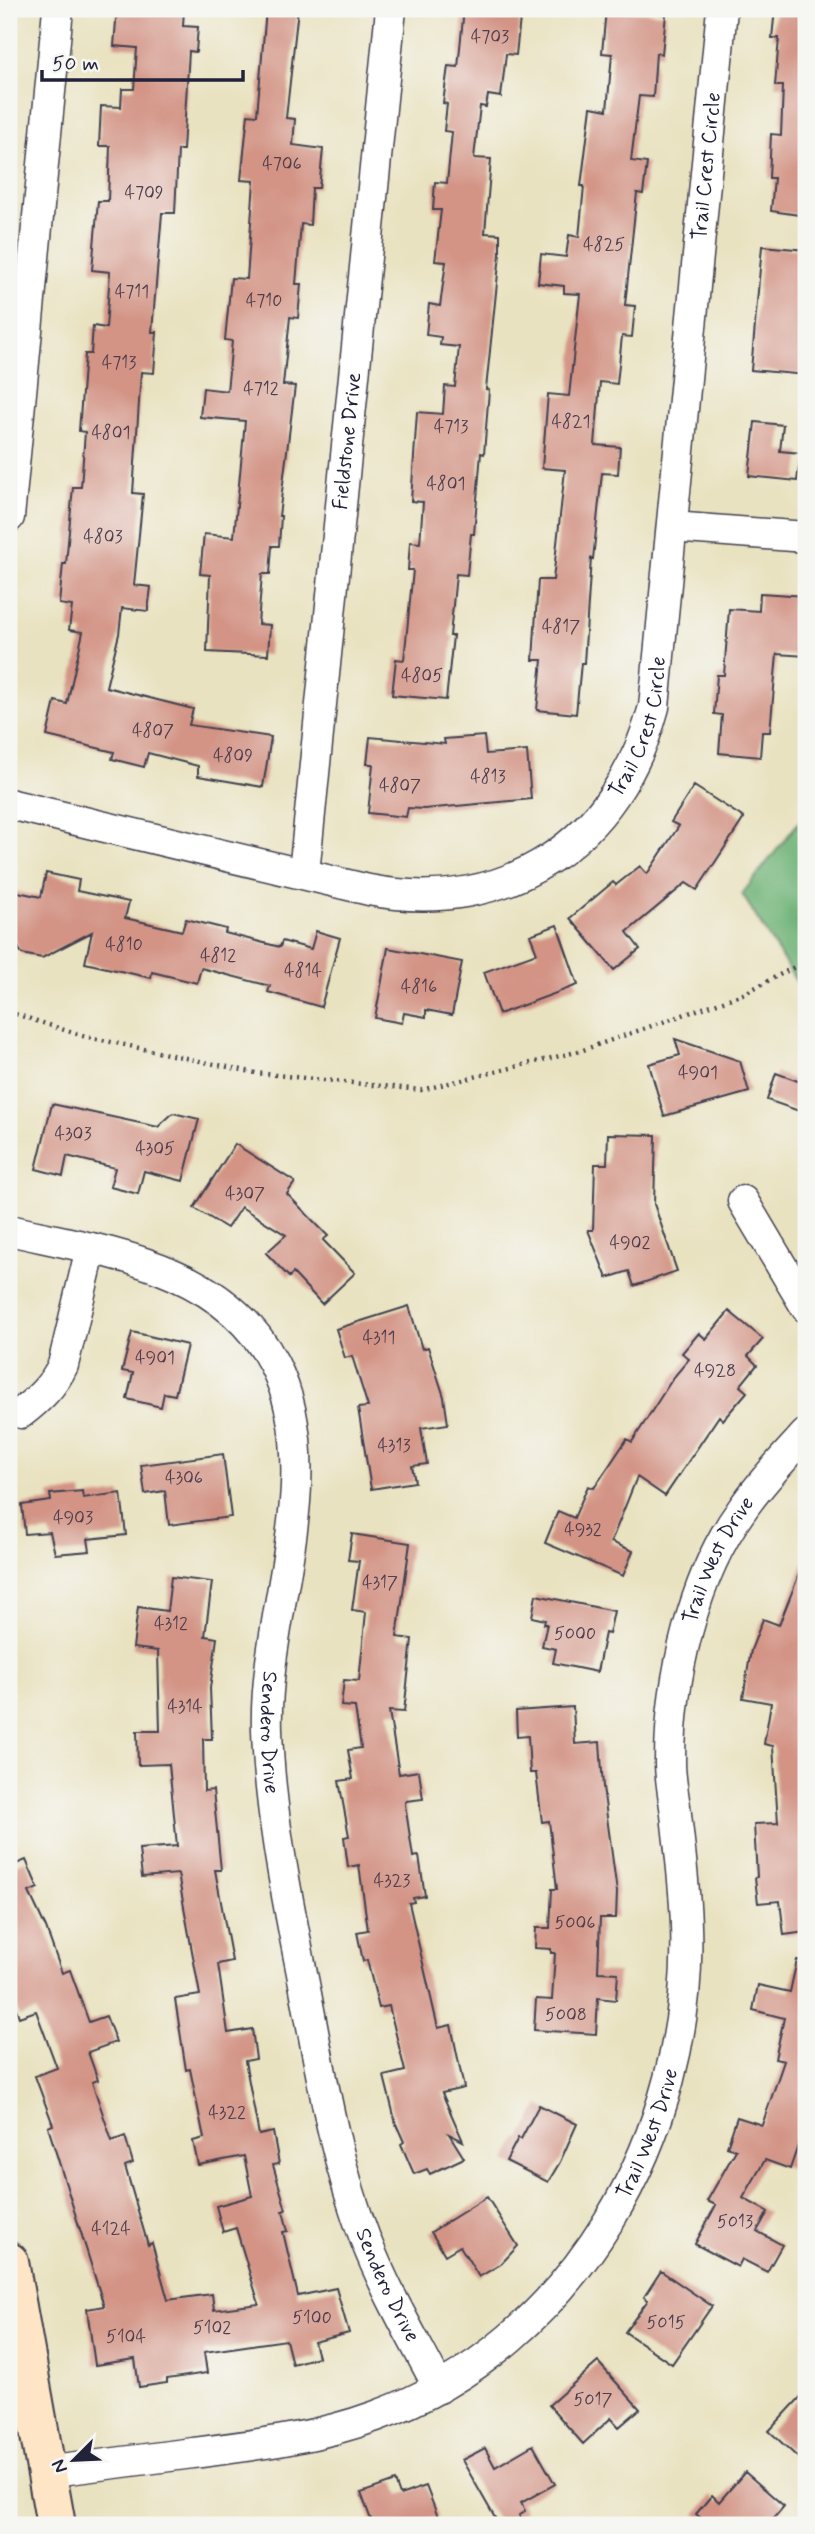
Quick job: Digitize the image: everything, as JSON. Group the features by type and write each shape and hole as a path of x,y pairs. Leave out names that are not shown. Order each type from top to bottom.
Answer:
{"street":[{"path":"9,517 58,9"},
{"name":"Fieldstone Drive","path":"304,873 391,9"},
{"name":"Trail Crest Circle","path":"9,804 398,896 456,895 482,890 507,880 559,852 579,836 616,795 648,730 654,707 722,9"},
{"path":"672,527 806,537"},
{"path":"743,1201 806,1307"},
{"name":"Sendero Drive","path":"9,1230 91,1248 189,1280 216,1297 240,1318 261,1343 274,1364 283,1387 295,1437 298,1469 268,1682 267,1729 275,1836 326,2103 348,2190 367,2244 439,2389"},
{"path":"21,1413 55,1382 63,1365 91,1248"},
{"name":"Trail West Drive","path":"45,2472 282,2442 377,2416 439,2389 487,2356 520,2330 569,2279 597,2243 645,2151 677,2048 684,1993 686,1930 683,1874 670,1766 677,1672 688,1627 718,1552 741,1510 773,1469 806,1434"},
{"path":"9,2262 56,2525"}],"path":[{"path":"9,1012 83,1036 256,1073 421,1090 580,1051 743,994 806,961"}],"green space":[{"path":"806,813 806,997 742,894"}],"building":[{"path":"117,9 184,10 183,26 198,27 196,52 189,51 183,150 178,150 175,213 162,213 152,332 157,332 154,373 141,372 133,493 143,494 134,585 151,587 148,611 122,608 119,634 106,687 193,709 189,725 271,737 263,787 198,776 198,766 148,753 144,767 112,759 114,752 47,736 55,701 67,704 83,632 69,630 72,606 59,604 63,564 66,564 73,487 81,487 85,432 79,431 85,354 91,354 93,326 106,328 110,272 92,270 98,201 108,201 110,146 99,146 101,106 121,107 122,89 134,89 137,48 114,46"},
{"path":"266,9 298,9 286,118 295,119 293,145 323,149 319,188 312,188 310,225 301,224 296,284 301,284 298,318 290,317 283,385 295,386 279,516 279,546 272,546 270,574 262,574 258,624 270,625 268,655 207,652 210,575 200,574 204,534 234,537 245,421 200,417 203,388 227,391 232,341 225,340 231,278 247,279 254,181 241,180 248,114 257,115"},
{"path":"464,9 521,9 516,55 506,54 501,97 488,95 486,107 480,106 474,158 491,159 485,233 500,234 500,254 486,389 489,390 484,454 481,453 474,534 471,534 467,575 456,574 446,700 392,695 396,659 404,660 413,570 408,570 410,542 420,543 423,502 411,501 417,412 443,414 445,386 455,387 459,347 440,345 441,337 426,335 429,304 440,306 446,262 435,261 441,210 433,210 435,182 447,183 452,132 444,131 447,104 443,103 448,66 458,67"},
{"path":"606,9 666,14 662,54 656,53 653,97 639,96 631,161 647,163 643,194 637,193 625,305 635,306 632,337 622,336 617,384 600,382 595,445 620,447 618,474 602,473 593,559 591,558 584,663 581,663 576,714 537,710 542,660 533,660 538,580 553,580 565,470 542,468 548,394 569,396 580,294 564,293 564,286 538,283 541,254 566,257 569,235 579,237 584,186 581,186 591,107 607,110 612,54 602,53"},
{"path":"775,9 806,9 806,216 771,211 774,178 769,178 771,134 781,135 783,86 775,86 779,38 772,38"},
{"path":"762,246 806,250 806,375 751,370"},
{"path":"755,422 783,425 780,451 801,453 797,481 749,476"},
{"path":"760,593 806,596 806,656 777,654 770,732 762,732 760,757 719,753 722,715 714,714 717,675 724,675 729,609 759,611"},
{"path":"484,736 486,754 527,751 531,799 424,809 408,808 406,817 368,813 373,764 367,764 370,737 445,744 444,739"},
{"path":"694,786 744,818 697,890 686,883 627,932 640,949 614,970 570,918 613,882 616,885 640,866 647,874 679,826 671,822"},
{"path":"46,873 79,880 77,891 129,902 125,918 182,931 186,919 226,929 225,933 280,947 282,941 311,949 316,931 340,938 321,1007 268,992 270,986 201,968 197,983 152,972 151,978 85,963 92,932 42,958 22,954 9,932 9,890 41,897"},
{"path":"557,925 578,985 499,1014 484,972 537,953 530,935"},
{"path":"388,948 462,962 452,1015 426,1010 426,1017 404,1013 402,1023 375,1018"},
{"path":"675,1039 740,1061 749,1092 664,1116 649,1064 680,1055"},
{"path":"776,1073 806,1084 806,1100 802,1112 767,1100"},
{"path":"52,1104 158,1127 173,1113 199,1119 183,1181 144,1171 138,1194 110,1187 115,1168 67,1156 63,1176 36,1169"},
{"path":"608,1134 656,1135 654,1204 677,1271 634,1286 629,1271 607,1278 588,1230 593,1230 595,1164 607,1164"},
{"path":"235,1144 295,1182 287,1194 328,1236 323,1240 355,1273 322,1304 293,1273 289,1277 266,1253 286,1235 241,1207 227,1228 194,1208"},
{"path":"409,1306 422,1349 428,1347 444,1397 448,1424 421,1428 427,1464 412,1466 415,1482 371,1489 358,1408 368,1407 352,1356 345,1358 336,1329"},
{"path":"729,1311 763,1339 748,1356 757,1365 740,1386 747,1392 723,1420 719,1416 665,1496 637,1477 611,1542 633,1551 623,1576 545,1543 558,1511 574,1518 588,1486 594,1488 627,1439 632,1442 673,1378 689,1359 682,1353 699,1333 706,1339"},
{"path":"132,1332 187,1345 175,1395 164,1393 161,1407 127,1399 133,1373 122,1371"},
{"path":"223,1454 231,1517 169,1525 165,1491 145,1494 141,1465"},
{"path":"82,1491 83,1498 121,1493 126,1535 88,1539 90,1551 55,1554 50,1532 25,1534 22,1505 51,1501 50,1494"},
{"path":"352,1534 410,1543 397,1637 412,1639 404,1712 389,1711 399,1774 419,1771 423,1799 406,1801 405,1804 413,1857 419,1856 425,1896 413,1898 414,1902 409,1903 438,2028 451,2025 464,2088 442,2093 463,2141 449,2134 464,2158 430,2174 427,2169 414,2174 401,2144 404,2142 396,2124 384,2076 405,2071 389,2006 379,2008 367,1960 363,1961 357,1932 368,1930 359,1865 348,1867 344,1837 349,1836 339,1781 353,1779 348,1750 361,1748 355,1707 341,1706 344,1680 359,1681 366,1612 352,1610 359,1561 348,1560"},
{"path":"805,1559 806,1932 784,1935 780,1901 758,1903 755,1878 754,1824 778,1823 773,1746 764,1744 771,1703 743,1698 751,1650 763,1619 779,1625"},
{"path":"171,1577 212,1582 205,1636 217,1638 210,1688 212,1739 203,1739 204,1791 213,1790 221,1870 215,1870 232,1961 218,1964 228,2033 252,2029 256,2059 245,2061 259,2135 273,2132 279,2164 273,2165 286,2210 283,2211 288,2231 283,2232 298,2296 336,2288 349,2333 314,2342 318,2357 292,2364 286,2340 204,2352 207,2373 167,2379 167,2383 139,2387 135,2359 95,2365 87,2309 104,2306 48,2127 53,2125 35,2076 57,2068 36,2011 19,2017 9,1989 9,1847 16,1864 26,1860 38,1888 29,1892 46,1928 62,1973 70,1970 89,2022 106,2016 116,2042 88,2052 98,2080 92,2082 112,2141 125,2136 133,2163 125,2166 148,2245 152,2243 168,2300 212,2294 214,2310 259,2304 236,2228 223,2232 216,2206 252,2196 244,2156 198,2165 193,2141 204,2138 190,2069 186,2070 175,1999 200,1995 178,1874 142,1877 139,1849 177,1846 169,1764 138,1765 137,1731 160,1731 158,1651 133,1648 138,1607 167,1611"},
{"path":"536,1595 614,1611 609,1634 605,1633 597,1672 553,1663 556,1649 542,1646 547,1624 544,1624 545,1620 532,1617"},
{"path":"573,1707 575,1744 600,1742 617,1892 616,1918 600,1918 598,1972 618,1973 616,2000 598,1998 596,2034 534,2030 536,1999 552,2000 555,1953 551,1953 551,1949 535,1948 536,1928 550,1928 552,1889 557,1889 549,1821 542,1822 536,1773 530,1773 528,1736 517,1737 516,1711"},
{"path":"797,1960 806,1961 806,2122 790,2169 765,2160 743,2198 768,2212 757,2231 782,2245 767,2272 742,2259 738,2267 695,2244 716,2205 707,2201 736,2150 727,2147 737,2117 762,2125 784,2061 775,2059 784,2018 753,2010 758,1985 790,1992"},
{"path":"539,2105 577,2124 548,2182 506,2161"},
{"path":"487,2197 518,2246 501,2264 479,2277 460,2246 445,2255 431,2232"},
{"path":"661,2271 712,2306 672,2364 625,2332 648,2300 644,2297"},
{"path":"598,2362 640,2409 619,2427 611,2418 583,2444 549,2405"},
{"path":"806,2391 806,2465 769,2431"},
{"path":"533,2445 555,2484 521,2503 525,2511 519,2515 524,2525 499,2525 462,2460 485,2448 495,2467"},
{"path":"745,2472 784,2506 768,2525 698,2525 703,2520 696,2514 712,2495 719,2502"},
{"path":"395,2481 400,2495 426,2486 438,2517 413,2525 373,2525 361,2493"}]}
